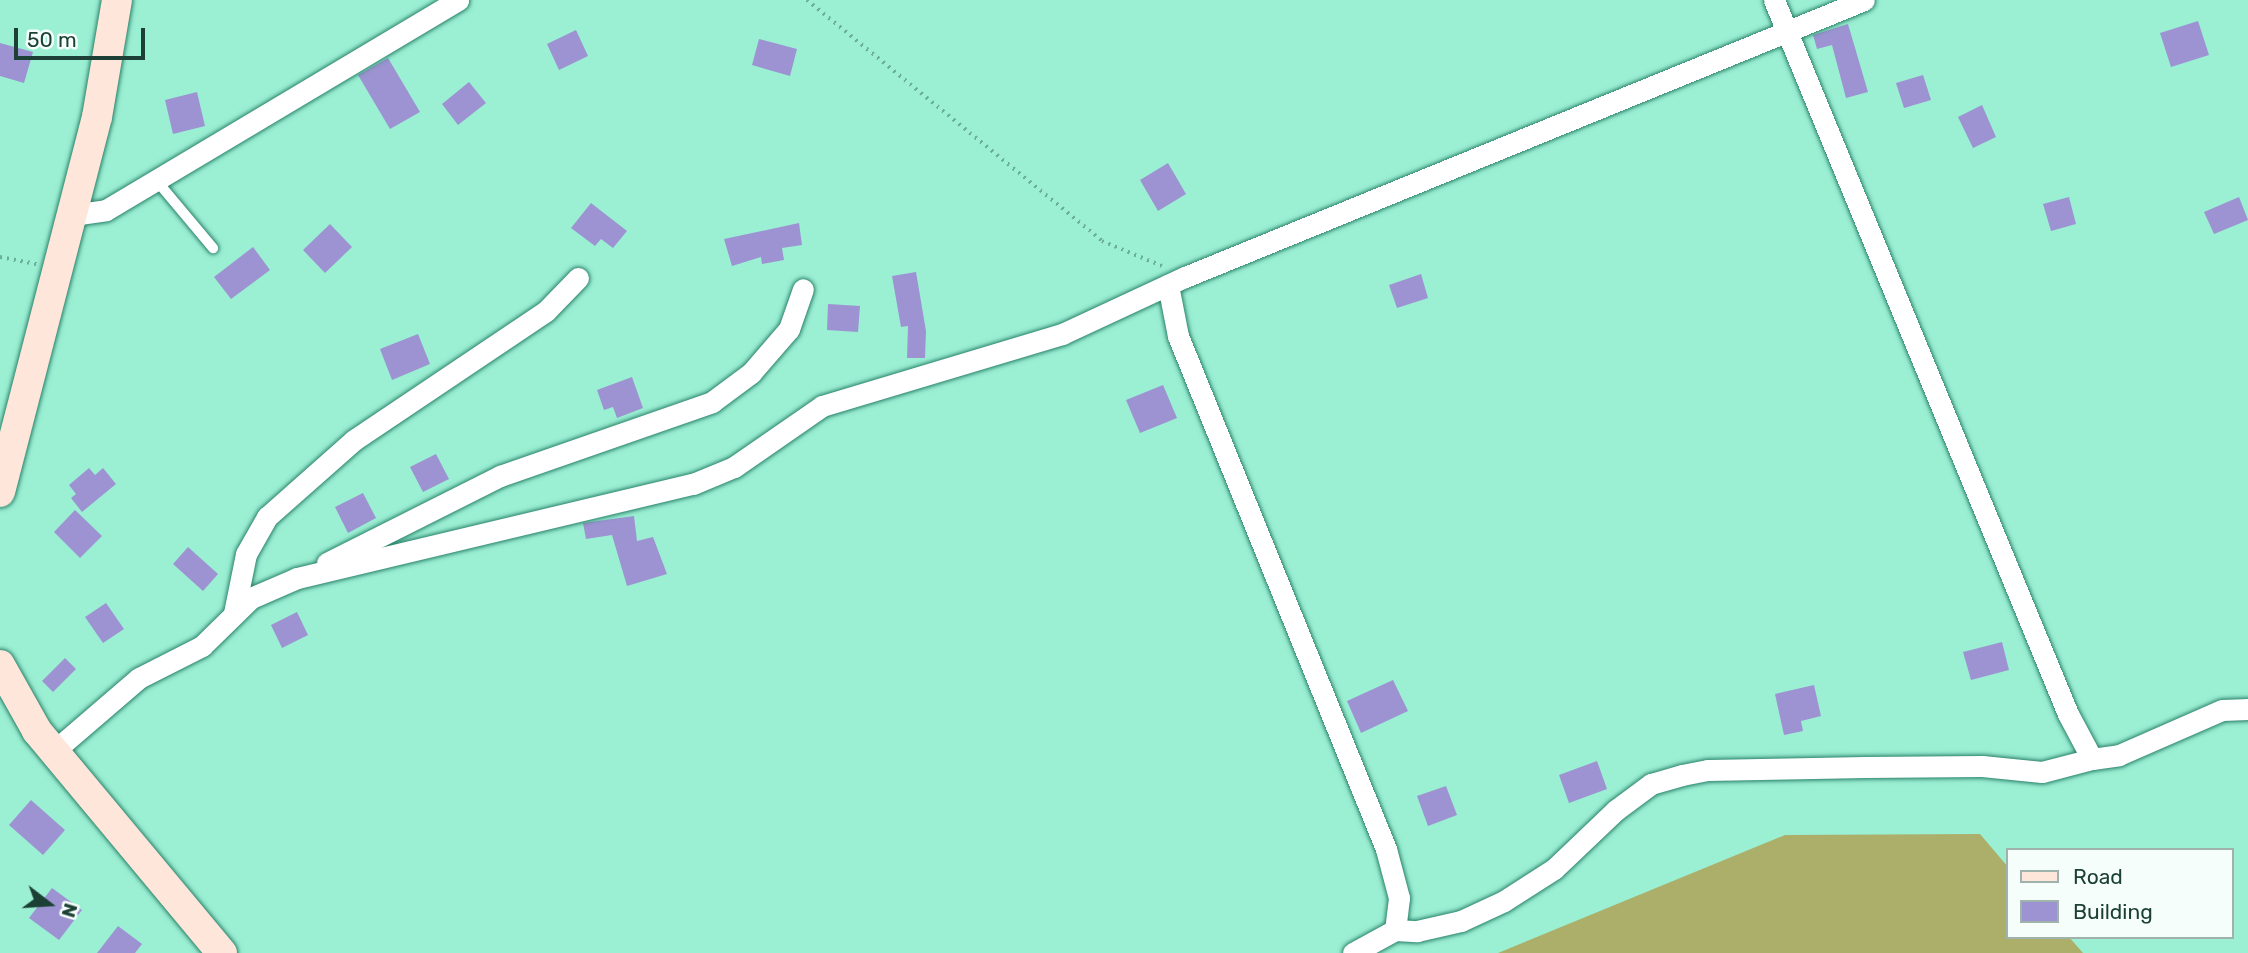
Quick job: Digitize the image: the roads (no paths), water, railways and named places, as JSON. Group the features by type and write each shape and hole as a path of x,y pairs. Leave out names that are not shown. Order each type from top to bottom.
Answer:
{"main road":[{"path":"0,492 97,117 117,0"},
{"path":"0,665 20,704 54,751 222,953"}],"street":[{"path":"72,215 106,210 458,0"},
{"path":"1774,0 2067,715 2092,758"},
{"path":"297,578 693,484 734,467 822,407 1062,334 1177,281 1789,33 1864,0"},
{"path":"233,612 246,554 267,517 354,440 546,311 578,278"},
{"path":"1177,281 1178,336 1386,849 1399,898 1395,930"},
{"path":"54,751 138,678 202,646 233,612 251,598 297,578 500,476 712,402 751,373 789,328 803,289"},
{"path":"1353,953 1395,930 1417,931 1461,921 1504,901 1554,869 1596,827 1651,784 1682,775 1708,770 1877,766 1982,766 2042,772 2092,758 2119,755 2222,710 2248,709"}],"lane":[{"path":"156,180 213,248"}]}
